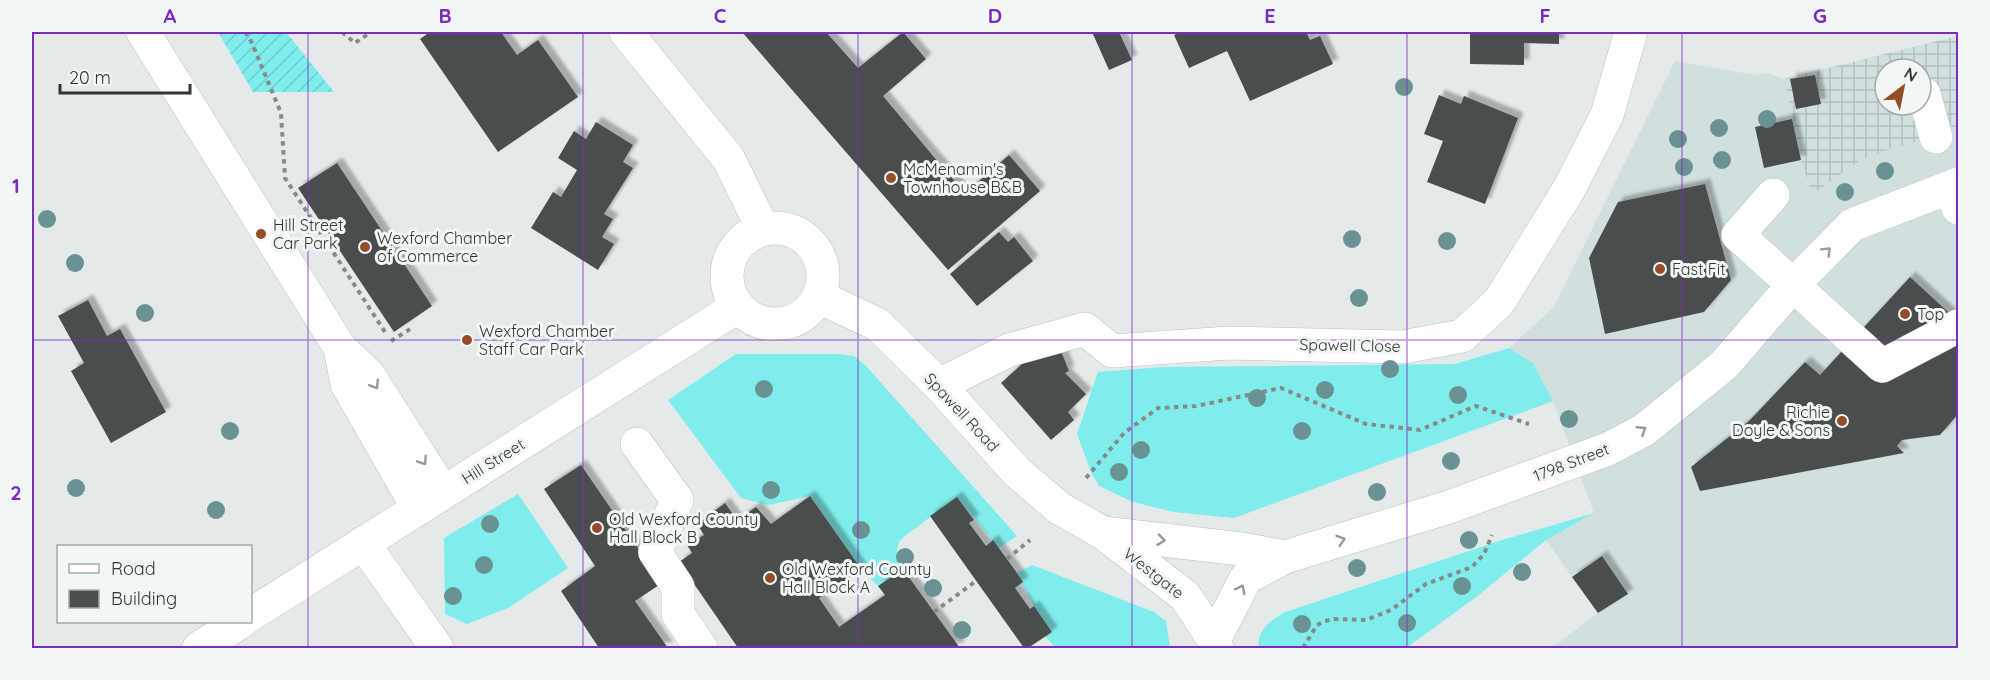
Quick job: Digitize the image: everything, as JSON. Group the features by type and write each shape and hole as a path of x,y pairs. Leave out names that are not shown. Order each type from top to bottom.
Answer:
{"main road":[{"path":"143,32 340,348 347,384 431,500"},
{"path":"626,32 728,158 763,229"},
{"name":"Spawell Close","path":"939,385 1009,350 1084,329 1112,351 1229,343 1403,347 1461,336 1499,302 1569,189 1607,115 1631,32"},
{"path":"1930,117 1936,137"},
{"name":"1798 Street","path":"1102,533 1241,549 1286,557 1449,507 1608,449 1644,430 1724,365 1793,285 1852,225 1956,193"},
{"path":"1773,195 1738,235 1882,366 1959,326"},
{"path":"780,228 798,233 812,243 821,258 824,282 819,297 805,315 790,323 764,324 749,317 737,307 729,292 726,280 728,262 732,253 743,239 763,229 780,228"},
{"name":"Spawell Road","path":"819,297 877,324 939,385 1017,472 1059,508 1102,533"},
{"name":"Hill Street","path":"252,614 737,307"},
{"path":"637,444 677,500 655,552 678,586 678,614 701,648"},
{"name":"Westgate","path":"1102,533 1185,596 1216,644"},
{"path":"363,543 437,648"},
{"path":"1216,644 1246,578 1286,557"},
{"path":"199,648 238,623"}],"path":[{"path":"245,32 251,41 281,113 285,178 391,341 412,328"},
{"path":"342,32 355,43 370,32"},
{"path":"1079,485 1124,433 1158,408 1196,406 1281,388 1366,424 1420,430 1476,406 1529,424"},
{"path":"1302,648 1317,625 1325,621 1334,619 1366,621 1390,610 1426,584 1472,567 1484,554 1495,528"},
{"path":"1007,559 1030,540"},
{"path":"934,612 976,581"}],"shaded area":[{"path":"218,32 286,32 334,92 253,92"},
{"path":"1958,36 1958,648 1552,648 1598,613 1546,540 1594,513 1553,401 1533,363 1509,348 1553,308 1675,61 1755,75 1767,73 1784,79 1873,57 1873,117 1933,117 1933,57 1873,57"},
{"path":"1958,36 1958,130 1889,149 1859,161 1812,195 1801,160 1784,79 1873,57 1873,117 1933,117 1933,57 1873,57"},
{"path":"1509,348 1533,363 1553,401 1234,518 1174,512 1133,502 1099,486 1091,472 1077,434 1098,372 1164,367 1455,364"},
{"path":"736,354 854,356 866,366 1017,536 999,548 957,497 901,539 897,554 903,569 878,586 862,570 810,496 768,505 741,498 668,400"},
{"path":"518,494 568,568 508,608 467,624 445,614 444,538"},
{"path":"1594,513 1546,540 1475,598 1406,648 1259,648 1262,631 1270,622 1285,612 1499,541"},
{"path":"1032,565 1154,612 1166,621 1170,648 1056,648 1045,636 1052,632 1034,606 1017,573"}],"building":[{"path":"430,32 501,32 517,55 538,40 578,97 498,152 420,39"},
{"path":"742,32 826,32 858,68 903,32 926,59 883,96 965,193 1009,155 1040,191 948,270"},
{"path":"1092,32 1119,32 1132,60 1109,70"},
{"path":"1181,32 1306,32 1310,40 1320,36 1333,64 1250,101 1227,51 1189,68 1174,35"},
{"path":"1470,32 1559,32 1559,44 1524,43 1524,65 1470,64"},
{"path":"1815,75 1821,104 1796,109 1790,79"},
{"path":"1439,95 1461,104 1464,96 1518,118 1485,204 1427,182 1443,141 1424,134"},
{"path":"1792,119 1801,160 1764,168 1755,127"},
{"path":"596,122 633,145 623,162 633,168 604,214 613,219 602,237 614,244 598,270 531,228 553,192 561,197 577,170 558,158 574,131 586,139"},
{"name":"Wexford Chamber of Commerce","path":"337,163 432,306 394,332 298,188"},
{"name":"Fast Fit","path":"1705,184 1731,280 1704,312 1605,334 1589,258 1618,202"},
{"path":"999,232 1008,242 1014,237 1033,261 977,306 950,274"},
{"path":"1910,277 1958,321 1958,414 1940,435 1902,440 1897,446 1904,453 1700,491 1691,467 1749,421 1805,362 1820,375"},
{"path":"88,300 107,336 120,329 166,412 111,443 71,371 84,363 58,316"},
{"path":"1061,351 1069,371 1065,373 1086,394 1068,412 1074,420 1051,440 1001,383 1023,363"},
{"name":"Old Wexford County Hall Block B","path":"581,465 662,583 635,601 668,648 599,648 561,591 595,566 544,489"},
{"name":"Old Wexford County Hall Block A","path":"810,496 862,570 819,598 839,627 885,595 878,586 903,569 960,648 738,648 679,562 692,553 687,545 704,535 697,524 725,503 737,520 756,507 771,524"},
{"path":"957,497 974,520 969,523 986,546 993,540 1017,573 1023,582 1015,588 1030,609 1034,606 1052,632 1028,648 1024,648 930,516"},
{"path":"1602,556 1628,594 1598,613 1572,577"}],"place":[{"name":"McMenamin's Townhouse B&B","path":"891,178"},
{"name":"Hill Street Car Park","path":"261,234"},
{"name":"Wexford Chamber of Commerce","path":"365,247"},
{"name":"Fast Fit","path":"1660,269"},
{"name":"Top","path":"1905,314"},
{"name":"Wexford Chamber Staff Car Park","path":"467,340"},
{"name":"Richie Doyle & Sons","path":"1842,421"},
{"name":"Old Wexford County Hall Block B","path":"597,528"},
{"name":"Old Wexford County Hall Block A","path":"770,578"}]}
